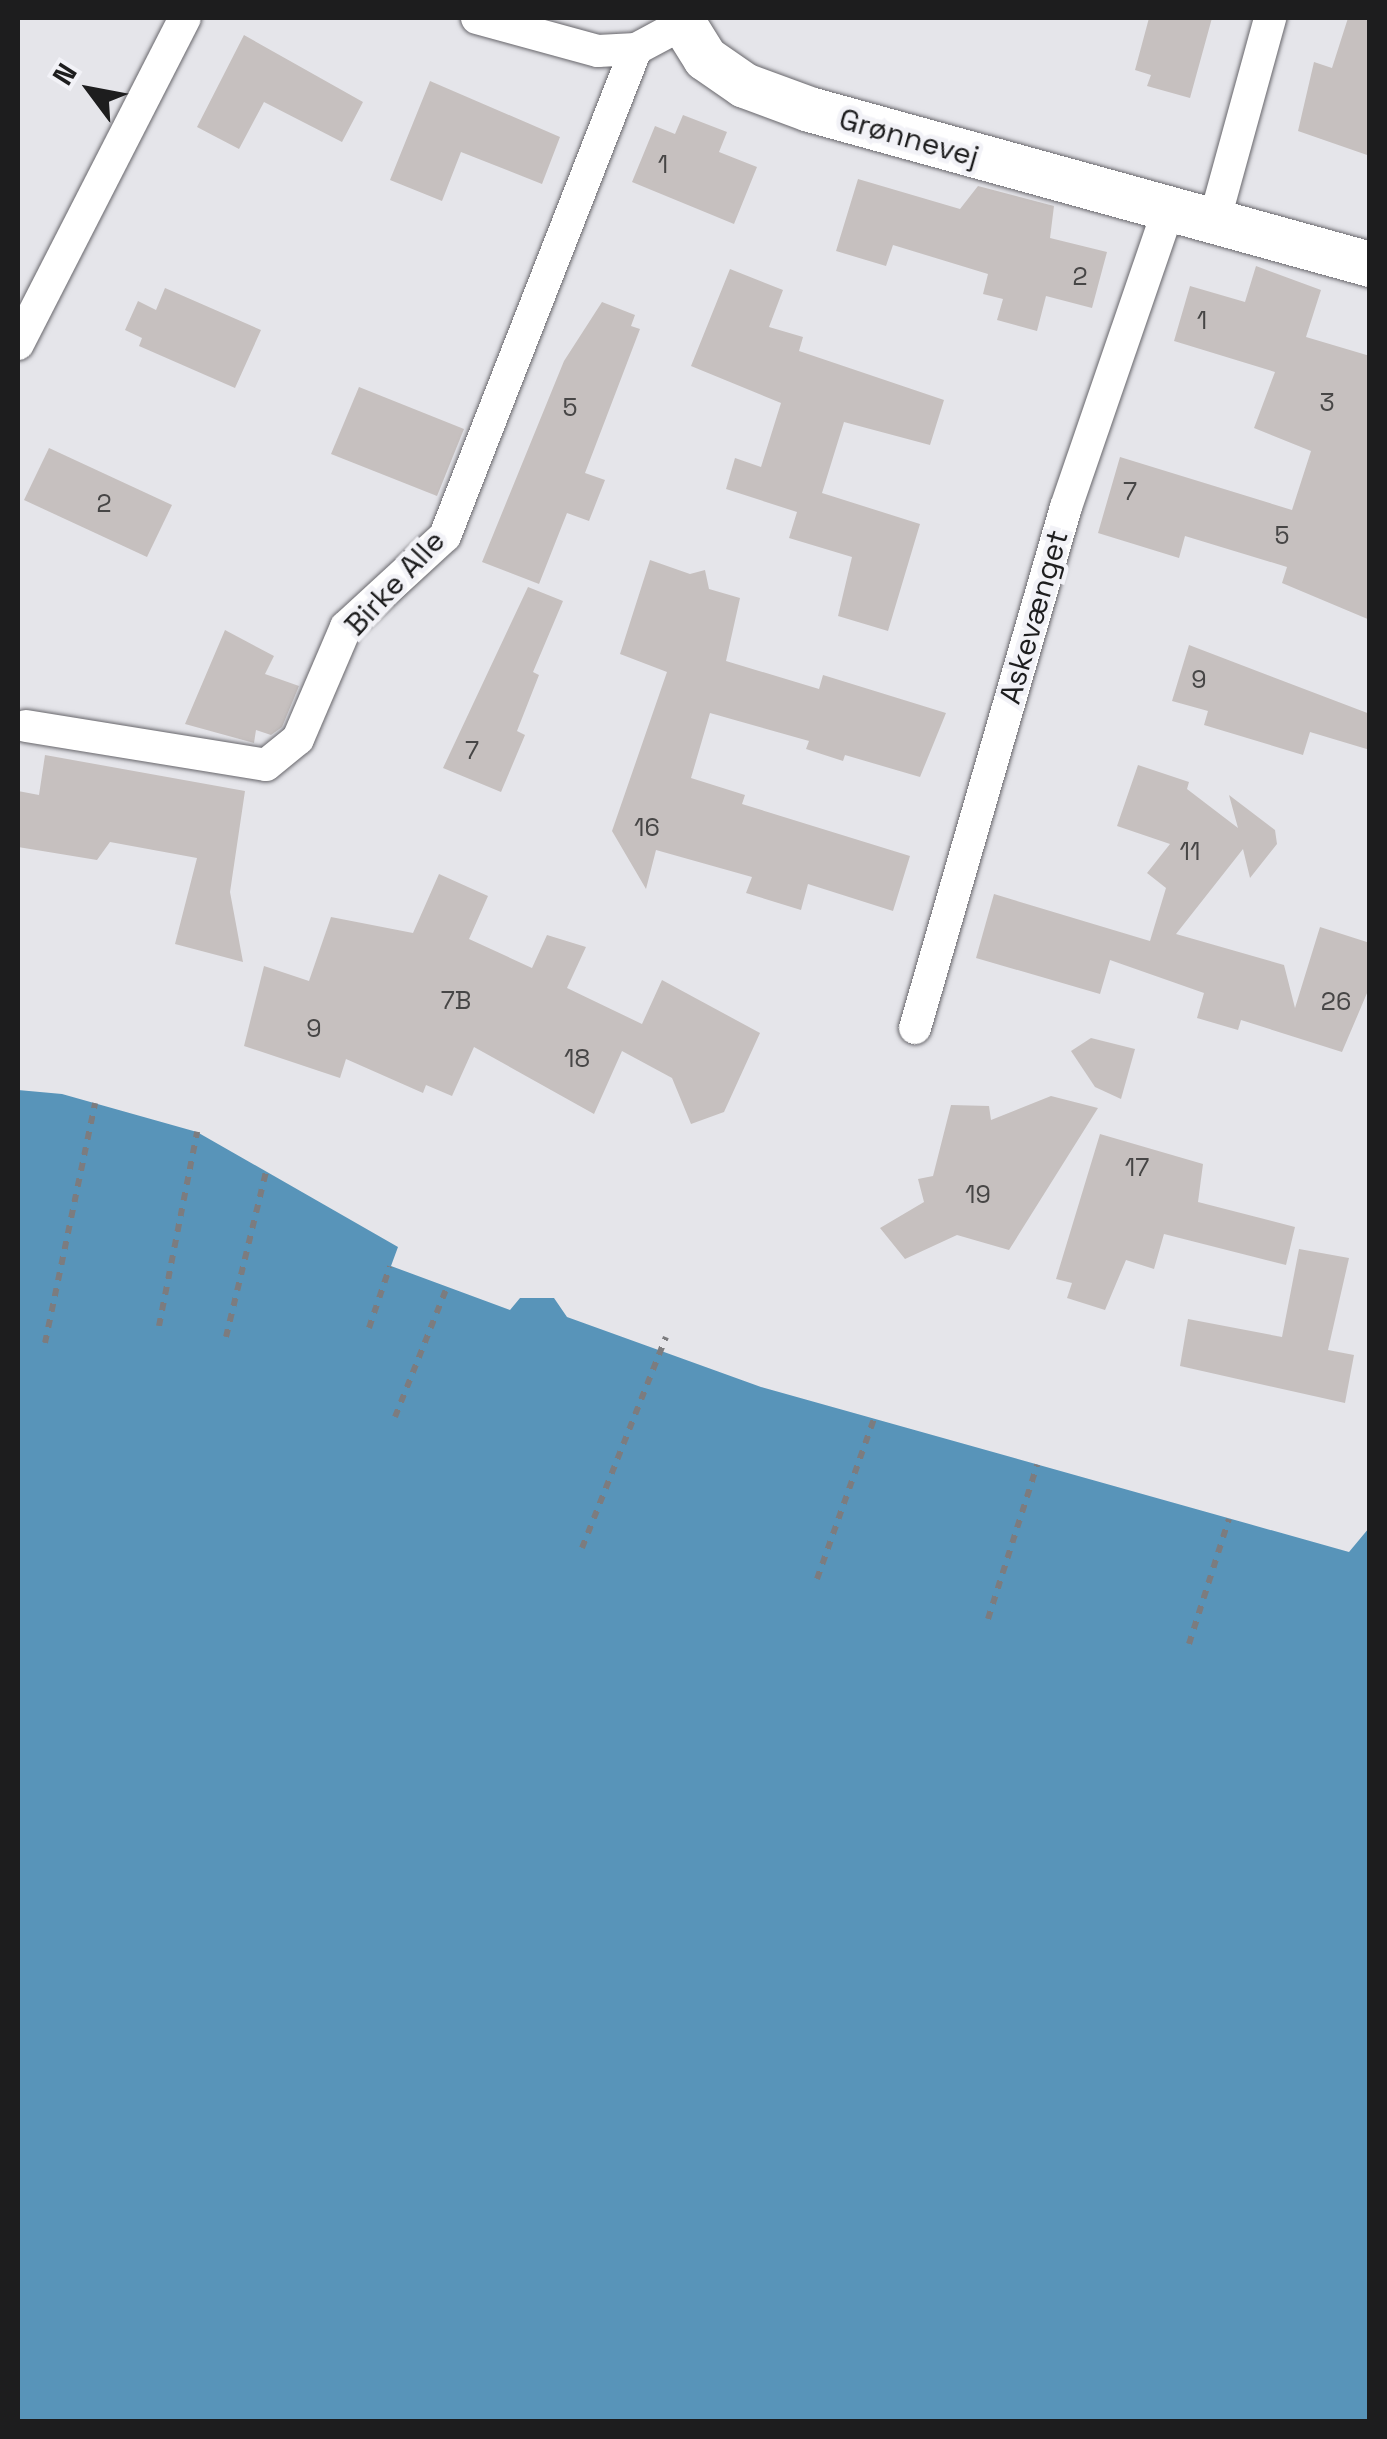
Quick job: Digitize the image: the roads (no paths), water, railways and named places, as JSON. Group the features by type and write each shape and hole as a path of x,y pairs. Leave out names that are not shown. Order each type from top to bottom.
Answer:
{"street":[{"path":"18,344 185,18"},
{"name":"Grønnevej","path":"477,18 598,51 636,49 680,21 705,58 744,85 1168,210 1370,264"},
{"path":"1214,222 1270,18"},
{"name":"Birke Alle","path":"26,726 266,765 298,739 346,628 445,536 636,49"},
{"name":"Askevænget","path":"915,1028 1066,508 1168,210"}],"water":[{"path":"18,1090 62,1094 197,1132 398,1247 391,1266 510,1310 520,1298 554,1298 567,1317 761,1387 1349,1552 1369,1528 1369,2421 18,2421"}]}
